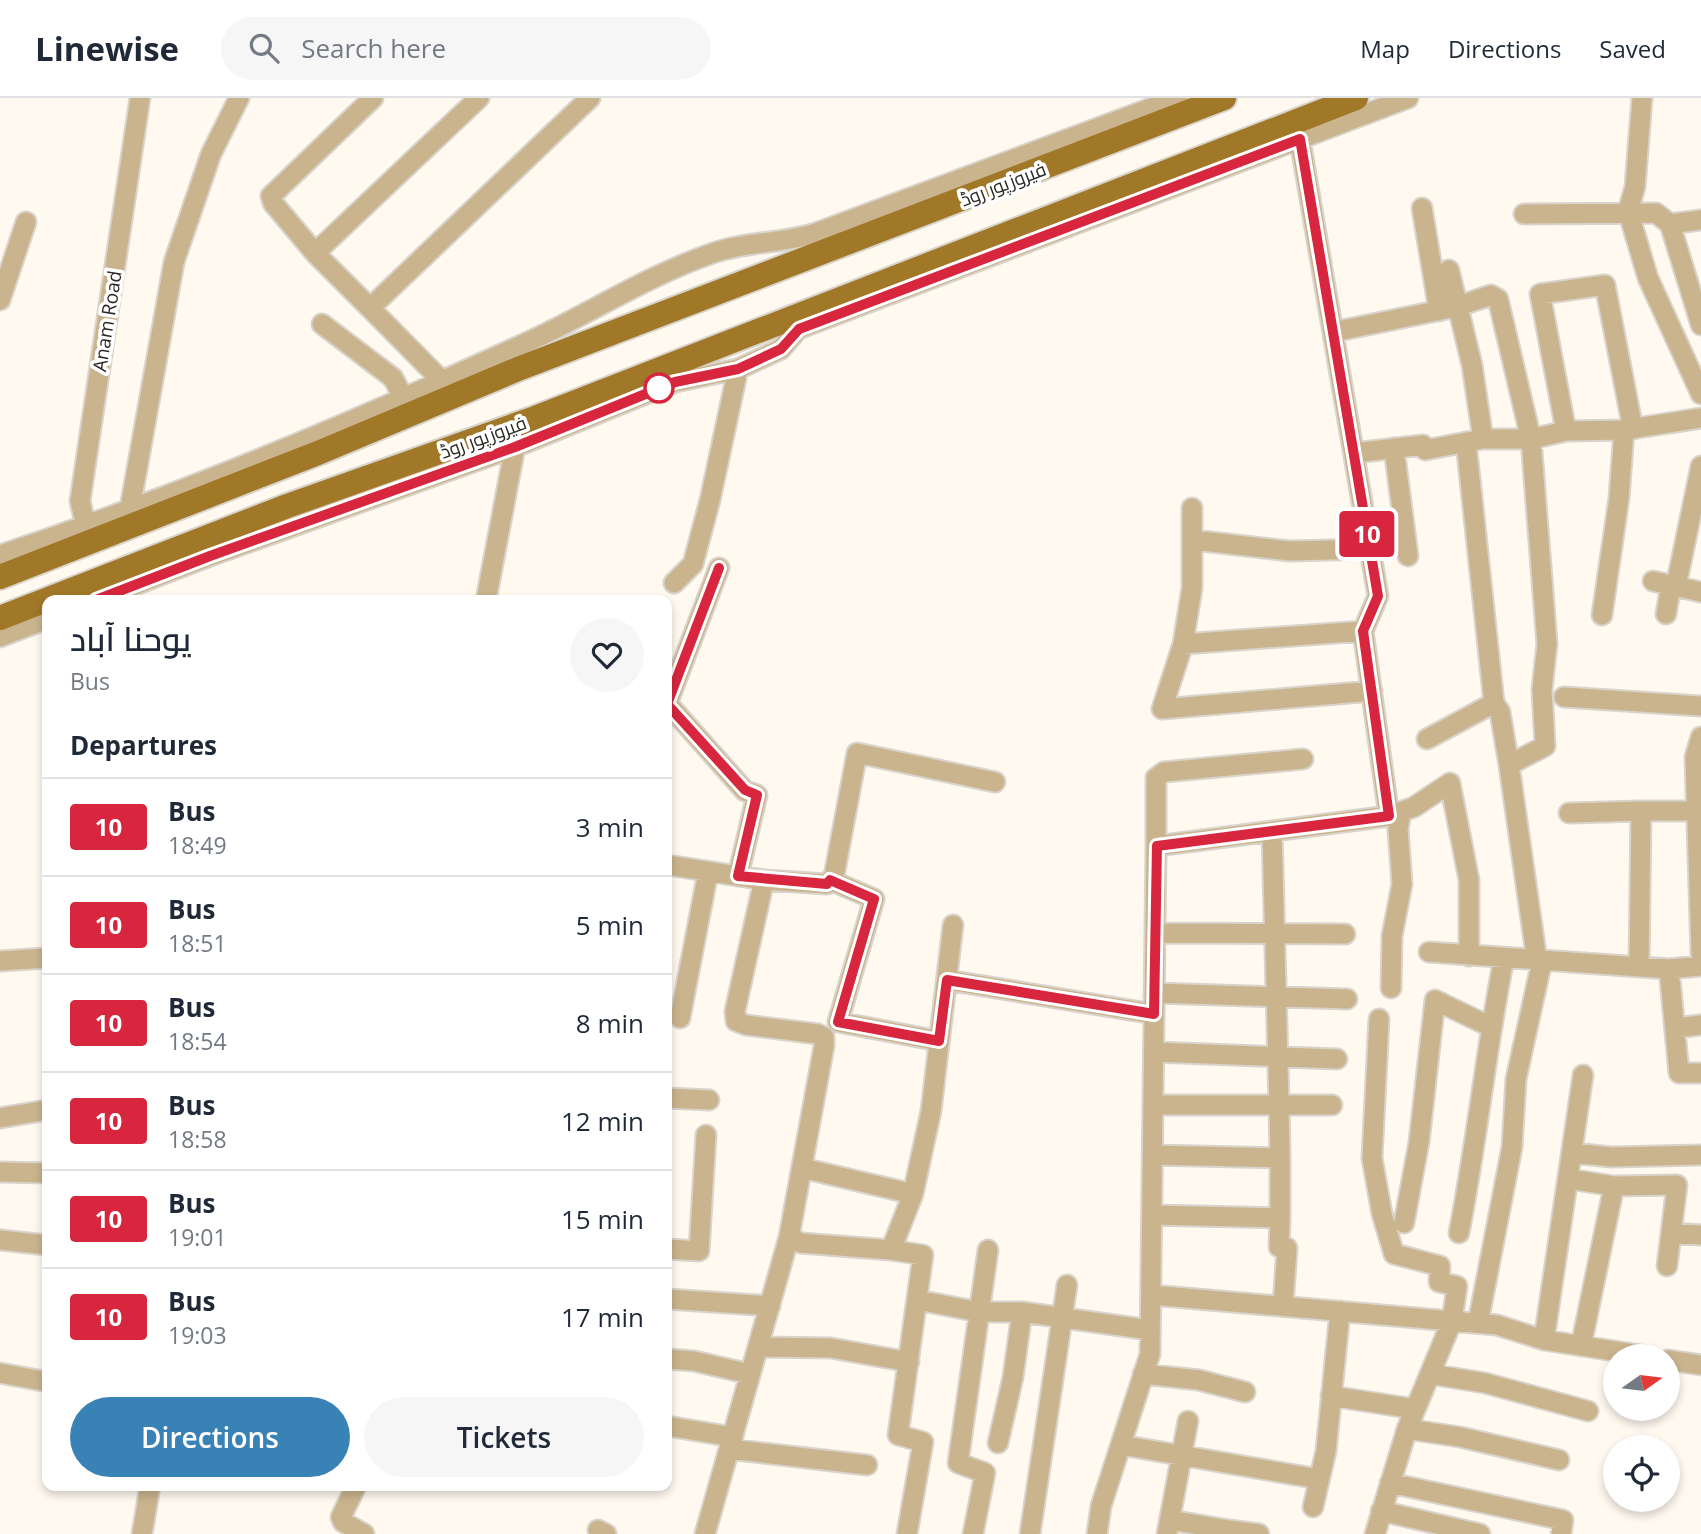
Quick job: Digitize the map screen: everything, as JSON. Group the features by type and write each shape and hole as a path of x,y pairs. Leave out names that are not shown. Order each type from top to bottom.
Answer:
{"main road":[{"name":"فیروزپور روڈ","path":"0,577 87,534 518,369 1150,111 1224,98"},
{"name":"فیروزپور روڈ","path":"59,595 287,506 535,418 1356,98"},
{"name":"فیروزپور روڈ","path":"0,618 42,602"}],"street":[{"name":"Anam Road","path":"87,534 80,500 140,98"},
{"path":"130,508 174,261 211,154 239,98"},
{"path":"373,98 271,196 273,203 315,253 442,381"},
{"path":"315,253 479,98"},
{"path":"370,308 590,98"},
{"path":"315,445 403,397 574,319 641,282 714,253 754,242 790,242 1150,111 1178,98"},
{"path":"109,595 515,447 675,382 738,369 781,349 799,329 1408,98"},
{"path":"1642,98 1635,187 1628,211 1648,278 1701,394"},
{"path":"1300,139 1378,596 1363,631 1398,830 1402,884 1392,936 1391,988"},
{"path":"1422,208 1447,309 1472,365 1474,441 1494,703 1500,712 1539,961 1516,1079 1512,1147 1478,1323"},
{"path":"1524,214 1628,211 1656,213 1670,224 1701,325"},
{"path":"1670,224 1701,220"},
{"path":"0,300 26,222"},
{"path":"1447,309 1449,270"},
{"path":"1566,431 1540,294 1605,285 1629,430 1602,615"},
{"path":"1333,332 1447,309 1491,295 1498,299 1531,439 1547,644 1542,689 1547,739 1545,746 1509,765"},
{"path":"322,324 393,378 403,397"},
{"path":"674,583 693,564 710,500 738,369"},
{"path":"1354,453 1423,445 1425,450 1474,441 1531,439 1566,431 1629,430 1701,418"},
{"path":"487,595 515,447"},
{"path":"1394,448 1408,556"},
{"path":"1666,614 1667,584 1701,466"},
{"path":"0,555 87,534 130,508 203,489"},
{"path":"1192,509 1192,587 1183,644 1162,709 1372,691"},
{"path":"1193,540 1290,551 1370,549"},
{"path":"672,690 719,568"},
{"path":"1667,584 1701,592"},
{"path":"0,637 42,621"},
{"path":"1183,644 1363,631"},
{"path":"1564,697 1701,706"},
{"path":"1427,739 1494,703"},
{"path":"672,709 745,790 757,795 738,876"},
{"path":"1701,737 1695,757 1699,811 1701,953"},
{"path":"672,866 764,880 827,884 834,876 858,753 995,782"},
{"path":"1097,1534 1101,1506 1150,1354 1156,778 1164,772 1303,759"},
{"path":"1157,846 1395,814 1414,807 1446,783 1452,785 1469,880 1469,956"},
{"path":"1639,967 1641,811"},
{"path":"1569,813 1699,811"},
{"path":"1272,831 1280,1158 1279,1247 1286,1248 1283,1306"},
{"path":"680,1018 708,872"},
{"path":"705,1534 789,1237 824,1037 818,1034 746,1026 736,1021 735,1011 764,880"},
{"path":"830,880 874,899 838,1022 939,1041"},
{"path":"891,1250 913,1194 931,1111 953,925"},
{"path":"1156,933 1345,934"},
{"path":"1429,952 1669,969 1701,966"},
{"path":"0,961 42,958"},
{"path":"1459,1233 1478,1136 1490,1027 1504,958"},
{"path":"1669,969 1679,1073 1701,1073"},
{"path":"947,980 1154,1014"},
{"path":"1155,993 1347,999"},
{"path":"1404,1223 1419,1142 1435,1000 1490,1027"},
{"path":"1375,1534 1407,1429 1452,1321 1457,1286 1438,1282 1440,1266 1394,1254 1382,1214 1372,1158 1379,1019"},
{"path":"1675,1028 1701,1025"},
{"path":"1154,1052 1337,1059"},
{"path":"1544,1340 1583,1075"},
{"path":"672,1098 709,1100"},
{"path":"1153,1105 1332,1105"},
{"path":"0,1118 42,1111"},
{"path":"672,1249 699,1251 706,1135"},
{"path":"1573,1153 1611,1157 1701,1155"},
{"path":"1153,1155 1280,1158"},
{"path":"802,1168 913,1194"},
{"path":"0,1172 42,1173"},
{"path":"1569,1178 1614,1186 1677,1185 1667,1266"},
{"path":"1581,1346 1614,1186"},
{"path":"1152,1215 1280,1218"},
{"path":"1671,1233 1701,1235"},
{"path":"789,1237 801,1243 923,1255 898,1435 923,1442 907,1534"},
{"path":"0,1240 42,1244"},
{"path":"973,1534 985,1473 958,1464 988,1250"},
{"path":"1030,1534 1067,1284"},
{"path":"1151,1295 1497,1325 1544,1340 1603,1349"},
{"path":"672,1299 770,1306"},
{"path":"918,1300 979,1312 1022,1312 1150,1329"},
{"path":"1313,1507 1331,1396 1340,1311"},
{"path":"998,1443 1013,1377 1022,1312"},
{"path":"758,1347 831,1348 909,1362"},
{"path":"672,1359 694,1361 750,1374"},
{"path":"1680,1362 1701,1365"},
{"path":"0,1373 42,1381"},
{"path":"1143,1374 1199,1380 1245,1392"},
{"path":"1430,1374 1485,1383 1588,1411"},
{"path":"1331,1396 1416,1409"},
{"path":"1188,1421 1169,1527 1259,1534"},
{"path":"672,1427 731,1443 867,1465"},
{"path":"1407,1429 1460,1437 1559,1460"},
{"path":"1121,1445 1319,1479"},
{"path":"1390,1483 1563,1520 1561,1534"},
{"path":"142,1534 149,1491"},
{"path":"354,1491 341,1517 342,1522 364,1534"},
{"path":"1381,1511 1480,1534"}],"bus line":[{"name":"10","path":"109,595 515,447 675,382 738,369 781,349 799,329 1300,139 1378,596 1363,631 1389,816 1157,846 1154,1014 947,980 939,1041 838,1022 874,899 830,880 827,884 738,876 757,795 745,790 672,710"},
{"name":"10","path":"672,692 719,568"}]}
